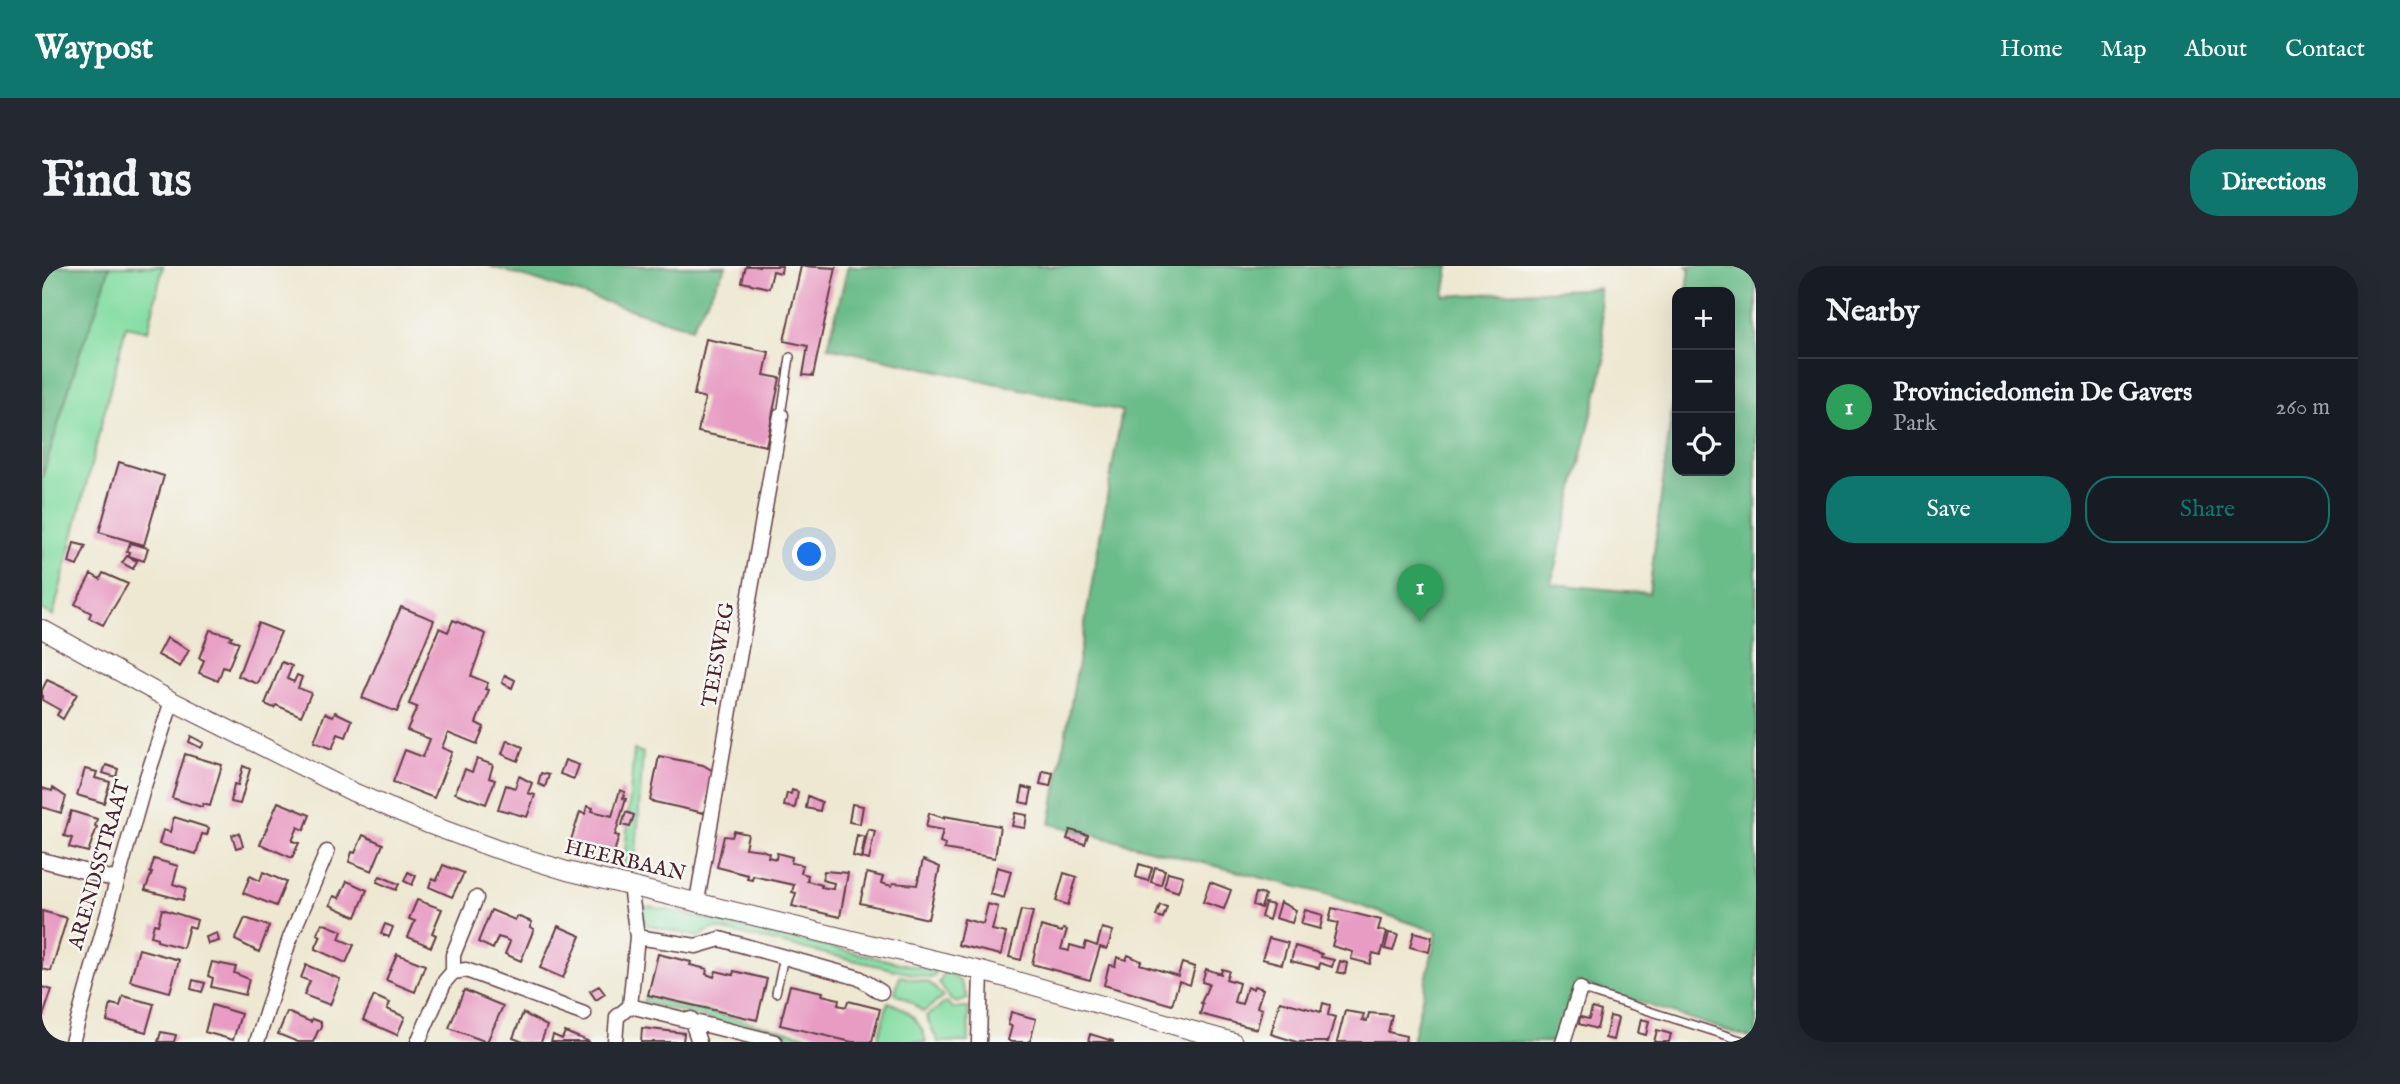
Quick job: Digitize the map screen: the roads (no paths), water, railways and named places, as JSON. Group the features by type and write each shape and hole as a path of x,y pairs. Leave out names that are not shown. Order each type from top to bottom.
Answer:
{"street":[{"name":"TEESWEG","path":"697,901 781,415"},
{"name":"HEERBAAN","path":"42,629 172,701 353,792 428,824 567,871 981,971 1233,1042"},
{"name":"ARENDSSTRAAT","path":"72,1042 117,880 172,701"},
{"path":"257,1042 290,938 327,852"},
{"path":"42,860 117,880"},
{"path":"615,1042 617,1017 630,1006 637,937 630,886"},
{"path":"453,972 453,955 476,898"},
{"path":"637,937 696,946 720,939 859,978 881,992"},
{"path":"418,1042 445,981 453,972 466,970 584,1014"},
{"path":"979,1042 981,971"},
{"path":"1563,1042 1581,986"},
{"path":"630,1006 775,1042"},
{"path":"691,1019 699,1042"}],"lane":[{"path":"781,415 790,357"},
{"path":"776,993 784,957"},
{"path":"1581,986 1746,1042"}],"place":[{"name":"Provinciedomein De Gavers","path":"1420,622"}]}
